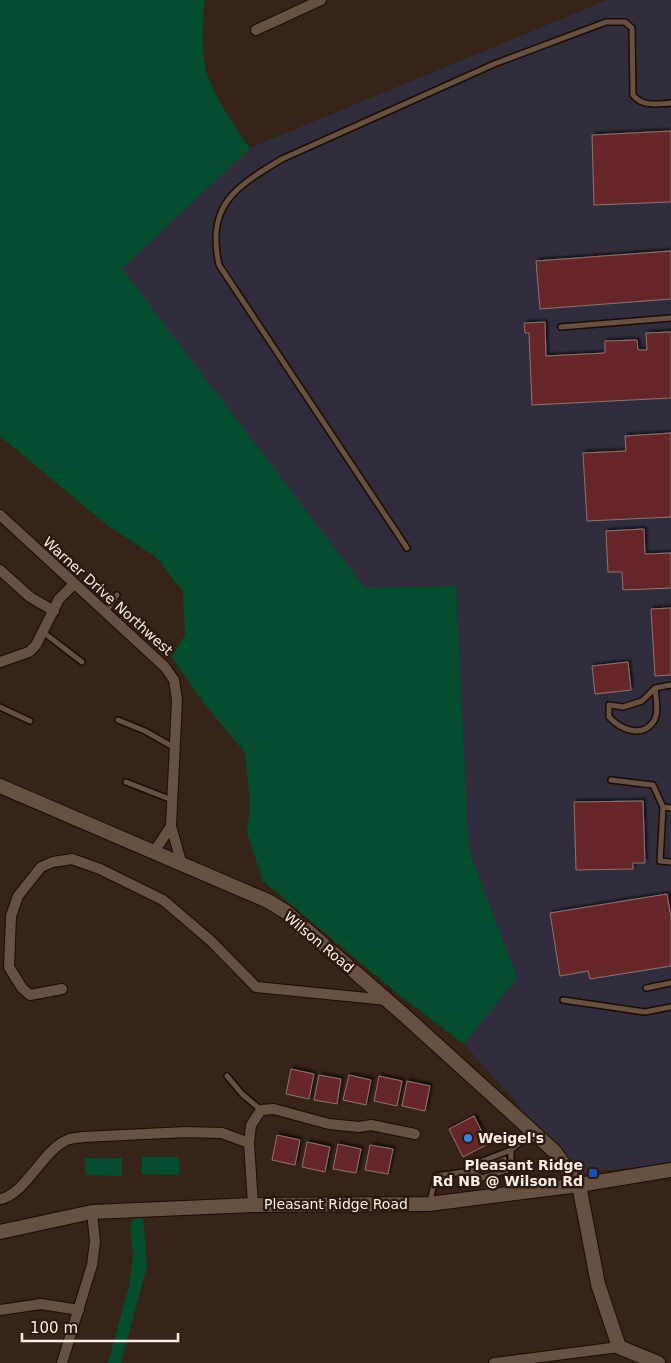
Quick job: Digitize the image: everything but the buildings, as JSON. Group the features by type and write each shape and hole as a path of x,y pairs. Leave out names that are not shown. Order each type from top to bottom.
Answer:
{"street":[{"path":"256,30 321,0"},
{"name":"Warner Drive Northwest","path":"0,516 166,667 174,680 177,700 171,826"},
{"path":"0,570 30,597 54,611"},
{"path":"0,662 29,652 43,632 59,599 74,584"},
{"name":"Wilson Road","path":"0,786 268,901 286,912 387,1000 554,1151 579,1185"},
{"path":"154,852 171,826"},
{"path":"171,826 182,865"},
{"path":"62,989 30,995 22,988 9,967 10,922 18,896 41,867 53,862 72,859 100,869 163,900 211,940 256,987 387,1000"},
{"path":"253,1205 249,1143 252,1125 261,1110 274,1109 329,1124 359,1127 372,1125 415,1134"},
{"path":"0,1199 18,1189 31,1173 66,1140 82,1137 186,1132 222,1133 249,1143"},
{"name":"Pleasant Ridge Road","path":"0,1232 92,1212 253,1205 429,1204 579,1185 671,1170"},
{"path":"579,1185 598,1284 619,1346"},
{"path":"62,1363 92,1266 95,1242 92,1212"},
{"path":"0,1310 41,1304 78,1310"},
{"path":"494,1363 619,1346 658,1363"}],"lane":[{"path":"407,548 219,265 215,241 216,228 223,204 252,176 282,158 494,64 606,22 625,22 632,28 633,94 636,98 647,103 671,103"},
{"path":"562,327 671,318"},
{"path":"106,613 117,595"},
{"path":"43,632 82,662"},
{"path":"655,688 657,706 655,720 646,728 632,731 619,728 609,717 609,705 623,707 642,701 655,688 671,685"},
{"path":"0,706 30,721"},
{"path":"118,720 145,731 175,748"},
{"path":"611,780 653,785 664,807 660,861 671,862"},
{"path":"126,782 172,800"},
{"path":"664,807 671,808"},
{"path":"646,988 671,983"},
{"path":"563,1000 645,1012 671,1007"},
{"path":"227,1076 242,1094 261,1110"},
{"path":"471,1172 480,1162 511,1150 533,1132"},
{"path":"429,1204 436,1176 471,1172 482,1178 511,1170 511,1150"}],"shaded area":[{"path":"607,0 671,0 671,1164 578,1173 464,1044 517,978 469,850 456,586 365,588 121,269 250,148"}],"green space":[{"path":"0,0 205,0 202,35 206,70 219,99 250,148 122,269 365,588 456,586 469,850 517,978 464,1044 399,995 263,881 247,833 250,805 245,753 199,697 172,657 185,635 183,592 157,558 107,525 0,436"},
{"path":"142,1157 179,1157 179,1175 142,1174"},
{"path":"85,1158 122,1158 122,1176 85,1175"},
{"path":"143,1215 147,1266 121,1363 108,1363 129,1286 133,1255 130,1228 133,1220"}],"place":[{"name":"Weigel's","path":"468,1138"},
{"name":"Pleasant Ridge Rd NB @ Wilson Rd","path":"593,1173"}]}
